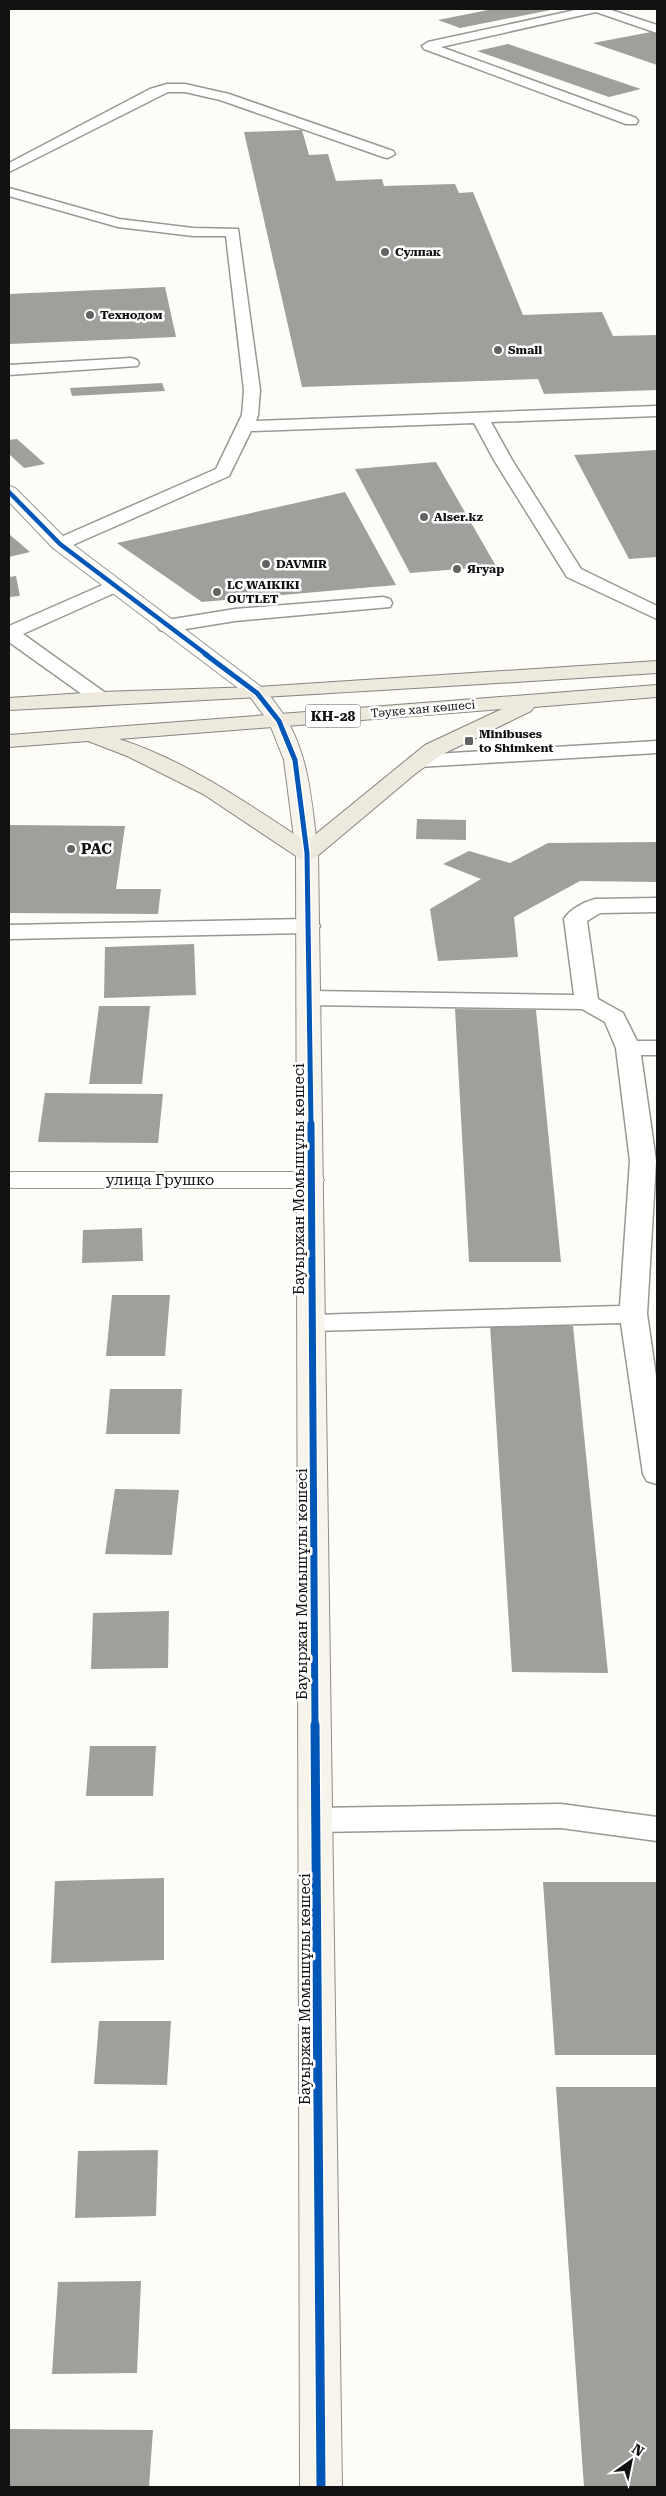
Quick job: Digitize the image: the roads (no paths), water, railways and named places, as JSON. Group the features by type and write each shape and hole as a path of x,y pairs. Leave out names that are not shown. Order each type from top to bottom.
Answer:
{"main road":[{"name":"Тәуке хан көшесі","path":"9,704 100,698 257,693 657,667"},
{"name":"Тәуке хан көшесі","path":"9,741 657,691"},
{"path":"86,735 135,751 211,789 307,854 433,750 541,699"}],"street":[{"path":"9,492 60,544 257,693"},
{"name":"Бауыржан Момышұлы көшесі","path":"257,693 278,721 295,760 307,854 310,998 321,2487"},
{"name":"улица Грушко","path":"9,1180 311,1180"}],"lane":[{"path":"632,121 428,46 596,9 657,29"},
{"path":"9,168 101,122 154,92 167,88 185,88 224,97 388,154"},
{"path":"9,192 118,223 193,232 233,232 252,390 250,415 243,426 223,472 60,544"},
{"path":"9,370 131,363"},
{"path":"243,426 657,411"},
{"path":"480,416 503,460 574,573 657,613"},
{"path":"9,633 114,586"},
{"path":"167,626 235,615 383,603"},
{"path":"9,633 100,698"},
{"path":"418,761 657,747"},
{"path":"586,1002 575,918 596,906 656,905"},
{"path":"9,932 309,926"},
{"path":"310,998 586,1002 615,1018 628,1048 643,1161 633,1314 657,1474"},
{"path":"628,1048 657,1048"},
{"path":"312,1323 633,1314"},
{"path":"316,1820 561,1816 657,1829"}],"place":[{"name":"Сулпак","path":"385,252"},
{"name":"Технодом","path":"90,315"},
{"name":"Small","path":"498,350"},
{"name":"Alser.kz","path":"424,517"},
{"name":"DAVMIR","path":"266,564"},
{"name":"Ягуар","path":"457,569"},
{"name":"LC WAIKIKI OUTLET","path":"217,592"},
{"name":"Minibuses to Shimkent","path":"469,741"},
{"name":"РАС","path":"71,849"}]}
